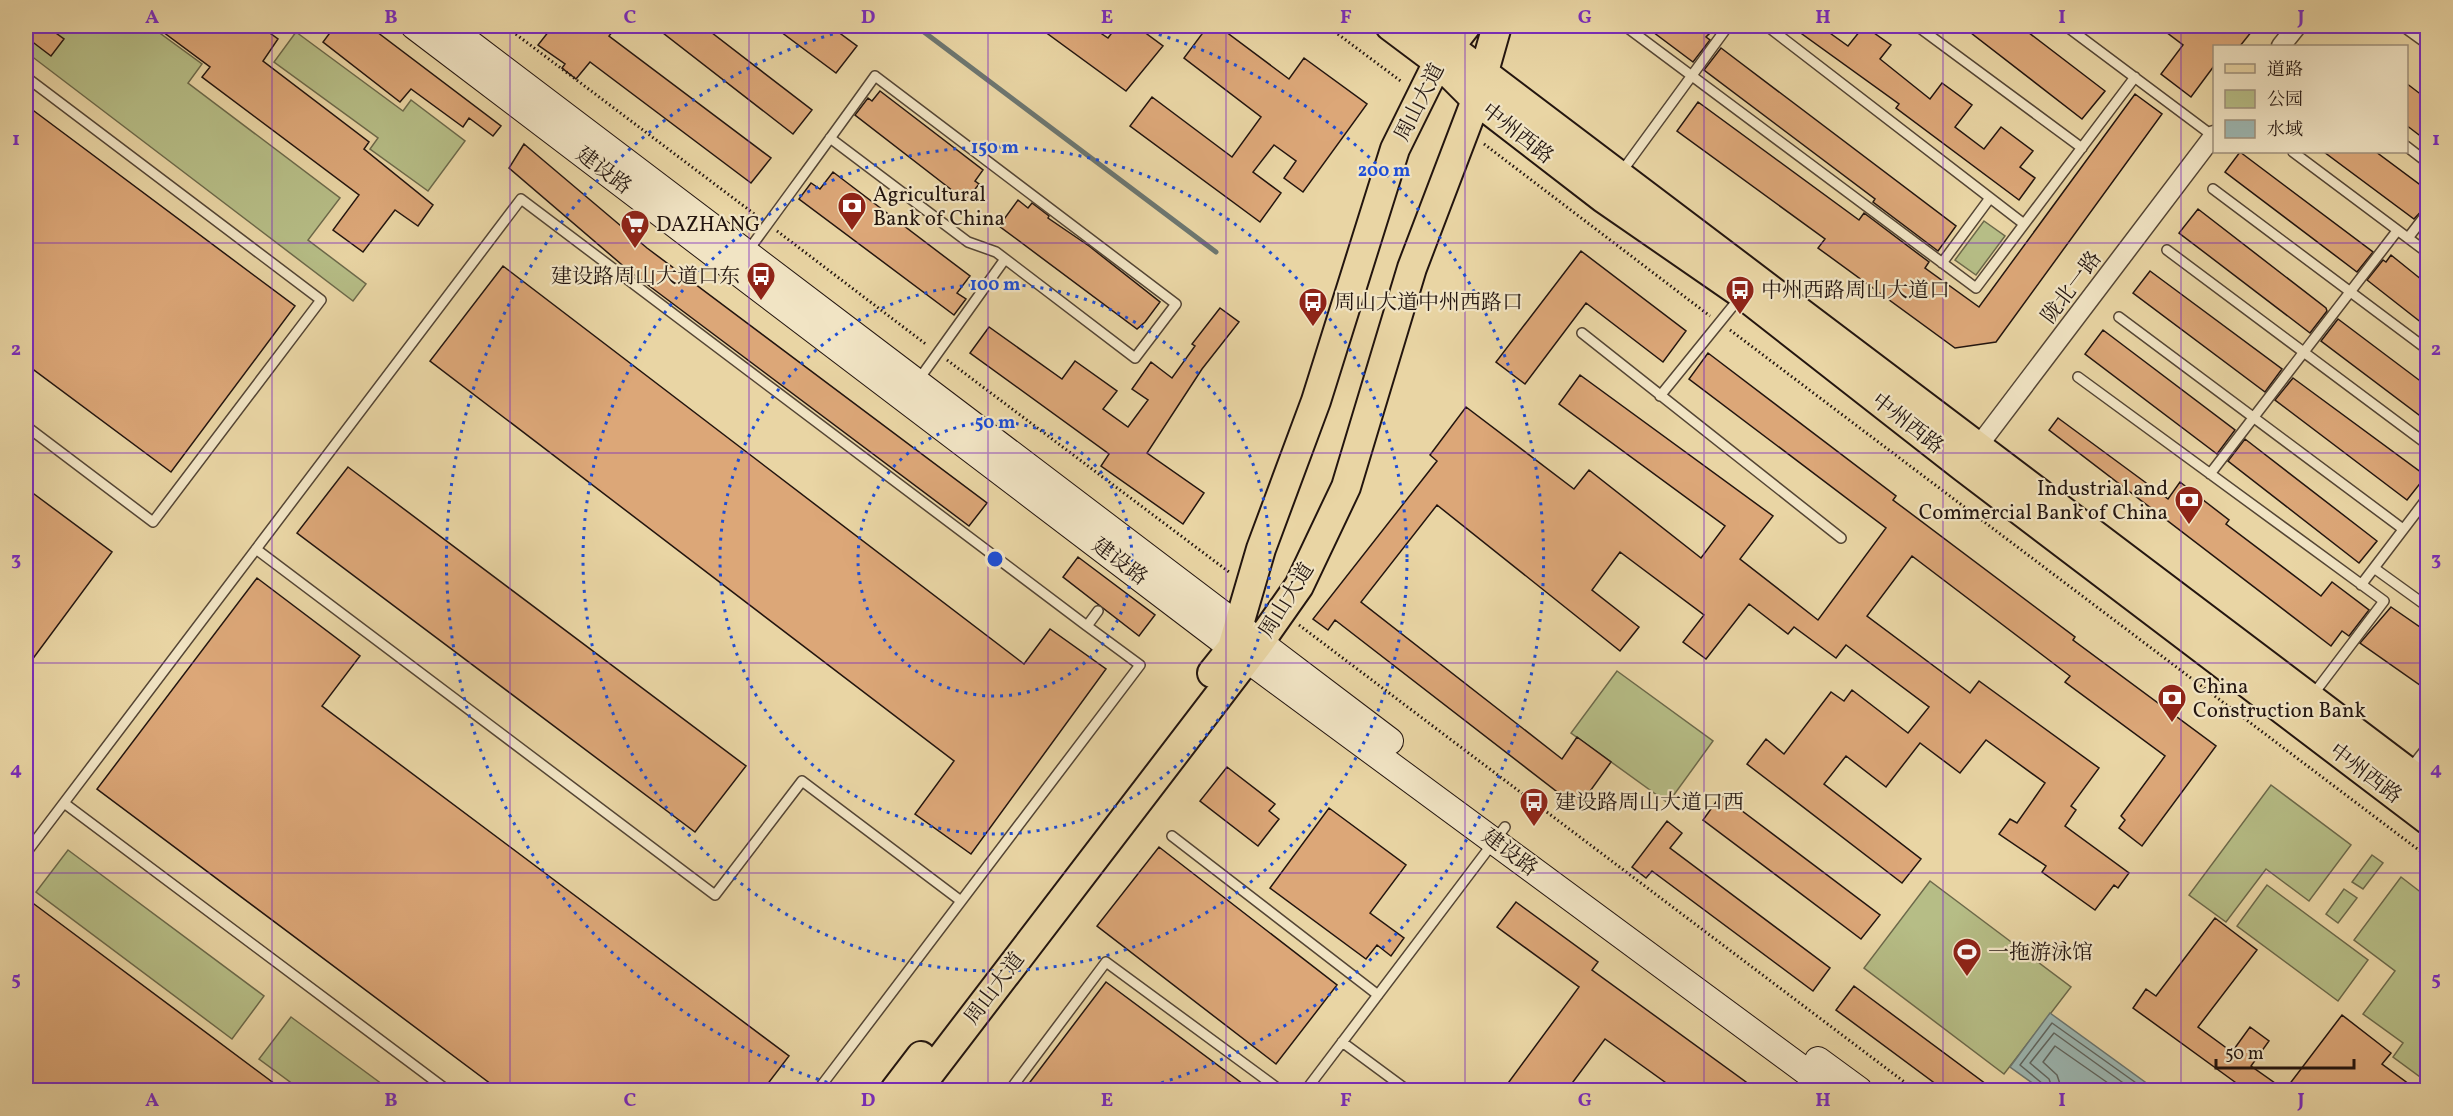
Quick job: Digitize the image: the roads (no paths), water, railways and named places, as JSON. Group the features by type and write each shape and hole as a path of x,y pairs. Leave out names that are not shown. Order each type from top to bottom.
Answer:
{"main road":[{"name":"中州西路","path":"1390,26 1451,45"},
{"name":"中州西路","path":"1421,26 1451,45 1480,86 1603,198 1970,457"},
{"name":"周山大道","path":"895,1090 1243,644 1281,612 1299,586 1346,487 1412,268 1465,130 1497,26"},
{"name":"周山大道","path":"917,1090 1243,644 1249,588 1316,401 1395,149 1420,96 1451,45"},
{"name":"中州西路","path":"1480,86 1618,175 1970,457 2302,709 2406,783 2427,820"}],"street":[{"name":"建设路","path":"414,26 1132,566 1243,644 1500,834 1859,1090"},
{"name":"建设路","path":"447,26 916,382 1132,566"},
{"path":"2282,45 2297,26"},
{"path":"2410,26 2427,39"},
{"name":"陇北一路","path":"1970,457 2213,137"},
{"name":"建设路","path":"1500,834 1831,1090"}],"lane":[{"path":"1625,26 1976,288 2135,77"},
{"path":"1618,175 1728,26"},
{"path":"1767,26 2024,224"},
{"path":"1919,26 2082,148"},
{"path":"2066,26 2213,135"},
{"path":"747,253 830,138 875,76 1176,304 1135,358 996,252 968,242 830,138"},
{"path":"26,77 321,300 153,522 26,426"},
{"path":"2408,148 2427,163"},
{"path":"2294,153 2427,253"},
{"path":"2213,189 2427,351"},
{"path":"1942,263 1990,198"},
{"path":"26,853 520,199 1140,665 818,1090"},
{"path":"2408,238 2427,212"},
{"path":"2210,474 2397,231"},
{"path":"2167,250 2427,445"},
{"path":"916,382 1005,259"},
{"path":"1660,396 1742,294"},
{"path":"2119,316 2403,529"},
{"path":"1582,333 1841,538"},
{"path":"2078,377 2384,601 2302,709"},
{"path":"2361,585 2427,497"},
{"path":"256,549 715,895 802,781 961,901"},
{"path":"2374,568 2427,607"},
{"path":"1087,626 1098,611"},
{"path":"2406,783 2427,746"},
{"path":"64,803 447,1090"},
{"path":"1306,1090 1500,834"},
{"path":"1172,836 1378,995"},
{"path":"1010,1090 1106,962 1280,1090"},
{"path":"1342,1042 1407,1090"}],"water":[{"path":"2050,1013 2156,1090 2042,1090 2010,1067"}],"waterway":[{"path":"916,26 1216,252"}],"place":[{"name":"Agricultural Bank of China","path":"852,232"},
{"name":"DAZHANG","path":"635,250"},
{"name":"建设路周山大道口东","path":"761,302"},
{"name":"中州西路周山大道口","path":"1740,316"},
{"name":"周山大道中州西路口","path":"1313,328"},
{"name":"Industrial and Commercial Bank of China","path":"2189,526"},
{"name":"China Construction Bank","path":"2172,724"},
{"name":"建设路周山大道口西","path":"1534,828"},
{"name":"一拖游泳馆","path":"1967,978"}]}
